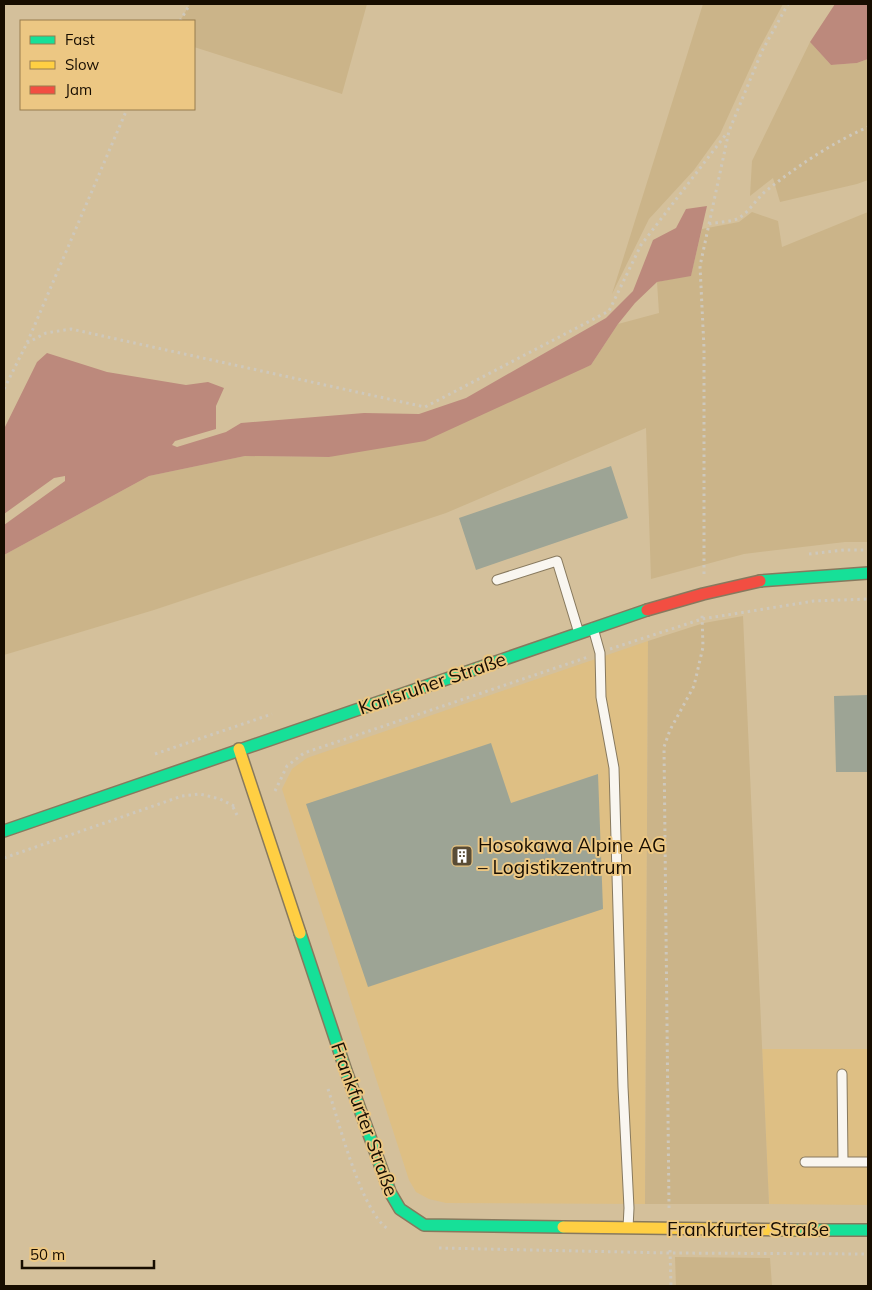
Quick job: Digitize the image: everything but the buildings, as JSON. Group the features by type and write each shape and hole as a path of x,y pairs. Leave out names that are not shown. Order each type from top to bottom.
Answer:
{"street":[{"name":"Karlsruher Straße","path":"4,832 627,616 703,594 762,581 868,573"},
{"name":"Frankfurter Straße","path":"239,749 368,1132 390,1192 400,1209 424,1225 868,1230"}],"lane":[{"path":"498,580 557,561 579,633"},
{"path":"593,628 600,653 601,697 614,768 623,1087 629,1208 628,1228"},
{"path":"842,1074 843,1161"},
{"path":"805,1162 868,1162"}],"path":[{"path":"181,20 190,4"},
{"path":"671,1286 664,747 670,730 694,686 703,646 704,348 700,266 729,131 762,51 788,4"},
{"path":"4,389 27,343 127,110"},
{"path":"709,224 737,219 750,209 778,181 832,145 868,128"},
{"path":"27,343 46,333 71,329 425,407 608,311 641,245 729,131"},
{"path":"278,800 276,790 287,766 304,753 702,619 814,601 868,599"},
{"path":"233,807 276,790"},
{"path":"4,858 182,796 200,794 220,799 233,807 239,820"},
{"path":"325,1080 362,1191 374,1213 392,1231"},
{"path":"669,1208 678,1208"},
{"path":"432,1247 670,1253 868,1254"}],"shaded area":[{"path":"190,4 367,4 342,94 195,47 195,20 181,20"},
{"path":"703,4 783,4 759,49 720,134 694,170 649,219 612,294"},
{"path":"835,4 868,4 868,59 857,63 831,65 810,42"},
{"path":"810,42 831,65 857,63 868,59 868,180 780,202 773,178 750,196 752,161"},
{"path":"707,206 691,276 657,282 635,303 618,324 591,365 425,441 329,457 245,456 149,476 4,555 4,525 65,481 65,476 54,478 4,514 4,429 37,362 47,353 107,372 186,385 208,382 224,388 216,406 216,429 175,441 172,445 177,447 226,432 241,423 364,413 419,414 466,398 606,318 633,291 653,240 676,228 686,209"},
{"path":"752,212 778,221 782,247 868,212 868,542 845,542 744,554 651,579 646,428 446,513 154,610 4,655 4,555 149,476 245,456 329,457 591,365 618,324 659,313 657,282 691,275 702,229 739,222"},
{"path":"743,616 769,1204 645,1204 648,641 704,623"},
{"name":"Hosokawa Alpine AG – Logistikzentrum","path":"648,641 645,1204 446,1203 429,1199 416,1192 409,1180 282,789 292,769 307,758"},
{"path":"762,1049 868,1049 868,1205 769,1204"},
{"path":"675,1257 770,1258 772,1286 676,1286"}],"traffic: fast":[{"path":"760,581 868,573"},
{"path":"4,831 647,610"},
{"path":"300,933 346,1071 390,1192 400,1209 424,1225 563,1227"},
{"path":"795,1230 868,1230"}],"traffic: slow":[{"path":"239,749 300,933"},
{"path":"563,1227 795,1230"}],"traffic: jam":[{"path":"647,610 703,594 760,581"}],"place":[{"name":"Hosokawa Alpine AG – Logistikzentrum","path":"462,856"}]}
